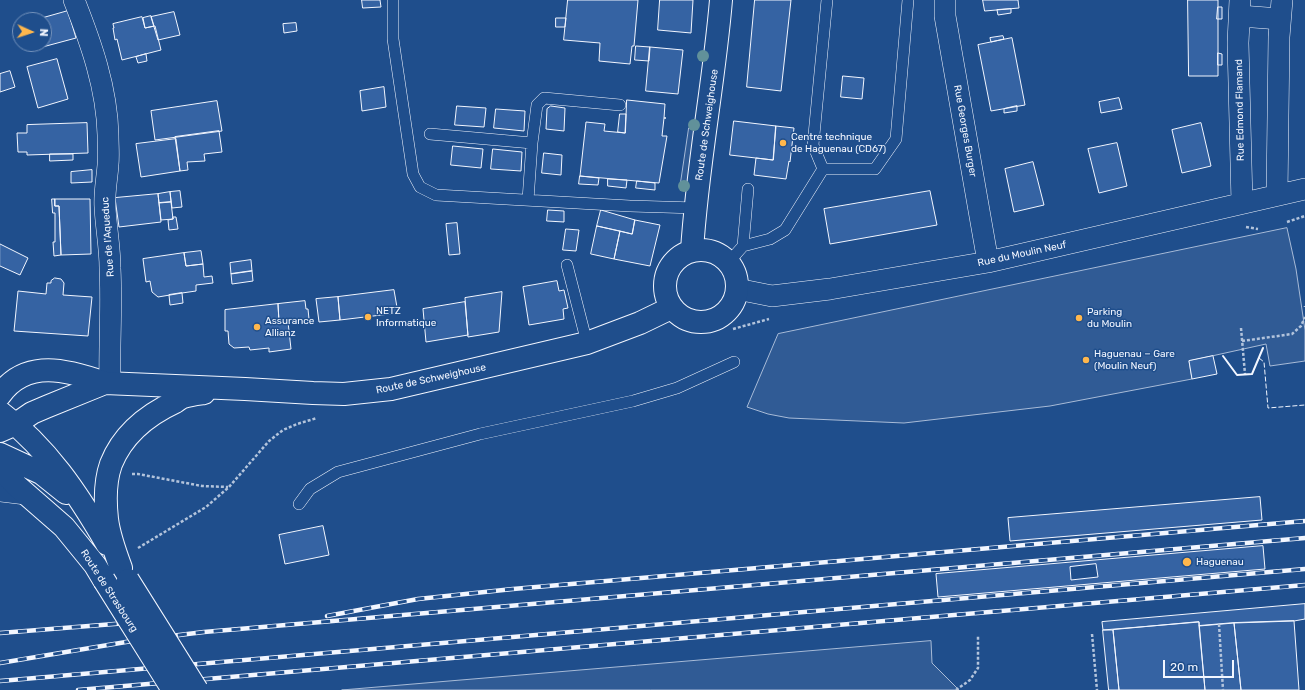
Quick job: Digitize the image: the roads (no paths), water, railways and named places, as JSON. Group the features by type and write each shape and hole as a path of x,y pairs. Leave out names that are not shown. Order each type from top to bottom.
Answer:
{"main road":[{"name":"Route de Schweighouse","path":"692,251 702,150 717,50 721,0"},
{"path":"703,250 714,252 724,258 728,263 736,278 737,289 735,298 724,315 715,320 704,323 692,322 681,317 671,308 666,298 664,286 666,274 672,264 681,256 692,251 703,250"},
{"name":"Route de Schweighouse","path":"0,395 6,386 13,381 30,372 41,370 68,372 108,383 344,394 391,389 587,343 640,323 671,308"},
{"name":"Route de Strasbourg","path":"5,422 108,383"},
{"path":"121,570 107,520 106,496 107,480 111,465 128,436 154,412 182,398 208,392 245,389"},
{"name":"Route de Strasbourg","path":"5,422 45,452 74,490 121,570 197,690"},
{"name":"Route de Strasbourg","path":"0,454 41,473 87,510"},
{"name":"Route de Strasbourg","path":"0,468 26,494 64,527 95,565 121,570"},
{"name":"Route de Strasbourg","path":"121,570 173,690"}],"street":[{"name":"Rue de l'Aqueduc","path":"74,0 91,44 106,110 108,160 104,207 109,242 110,266 108,383"},
{"name":"Rue Georges Burger","path":"945,0 945,16 988,262"},
{"name":"Rue Edmond Flamand","path":"1242,203 1238,43 1240,8 1281,10 1277,195"},
{"name":"Rue du Moulin Neuf","path":"737,289 772,296 830,289 988,262 1305,189"},
{"path":"0,492 26,494"}],"lane":[{"path":"392,0 393,39 413,174 420,187 436,195 630,206 696,208"},
{"path":"823,169 813,145 827,0"},
{"path":"823,169 875,169 896,139 908,0"},
{"path":"528,200 532,143 537,104 544,98 620,105"},
{"path":"430,134 532,143"},
{"path":"728,263 743,246 770,239 785,230 823,169"},
{"path":"743,246 748,189"},
{"path":"567,265 587,343"},
{"path":"299,504 310,489 338,472 480,434 633,401 677,388 734,362"}],"railway":[{"path":"327,616 418,599 513,589 1305,521"},
{"path":"0,663 138,640 204,632 1305,538"},
{"path":"0,681 1305,569"},
{"path":"78,690 1305,585"},
{"path":"0,633 127,623"}],"place":[{"name":"Centre technique de Haguenau (CD67)","path":"783,143"},
{"name":"NETZ Informatique","path":"368,317"},
{"name":"Parking du Moulin","path":"1079,318"},
{"name":"Assurance Allianz","path":"257,327"},
{"name":"Haguenau − Gare (Moulin Neuf)","path":"1086,360"},
{"name":"Haguenau","path":"1187,562"}]}
